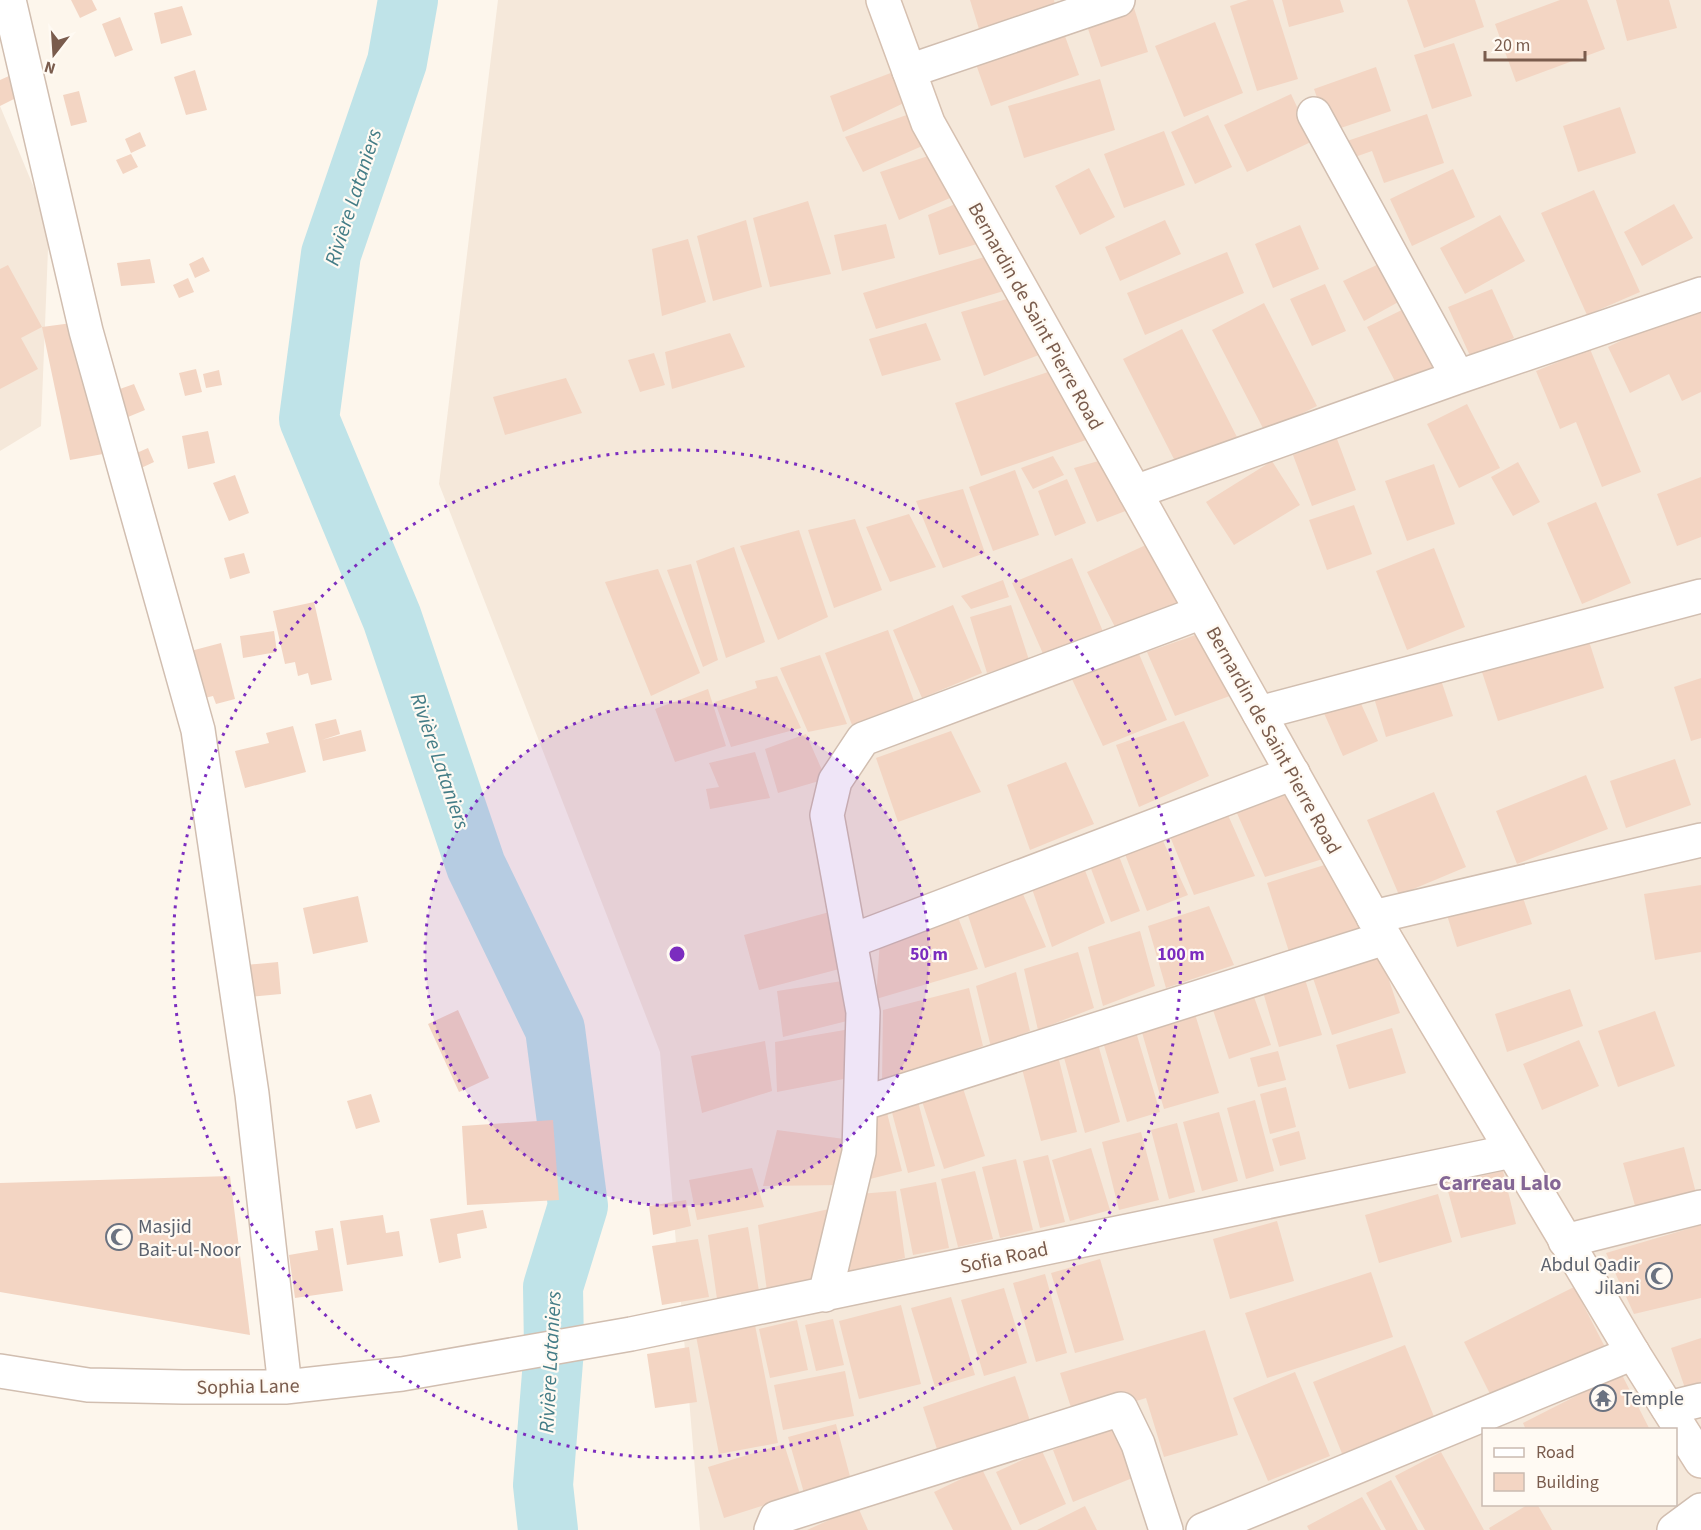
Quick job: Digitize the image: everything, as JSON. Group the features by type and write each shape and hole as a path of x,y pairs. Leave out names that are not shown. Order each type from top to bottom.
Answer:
{"street":[{"path":"9,0 86,331 198,730 252,1094 285,1387"},
{"name":"Bernardin de Saint Pierre Road","path":"883,0 928,123 1134,492 1379,927 1633,1353 1701,1461"},
{"path":"909,71 1118,0"},
{"path":"1314,114 1458,377"},
{"path":"1134,492 1701,294"},
{"path":"1259,713 1701,596"},
{"path":"825,1295 859,1152 863,1012 827,815 835,781 863,738 1202,612"},
{"path":"851,941 1293,773"},
{"path":"861,1104 1379,927 1697,850"},
{"name":"Sofia Road","path":"496,1358 631,1334 825,1295 1512,1151"},
{"path":"1565,1240 1701,1208"},
{"path":"1203,1530 1633,1353"},
{"name":"Sophia Lane","path":"0,1371 88,1385 285,1387 402,1374 496,1358"},
{"path":"1668,1408 1701,1400"},
{"path":"771,1530 776,1518 1121,1410 1138,1444 1166,1530"},
{"path":"1674,1530 1701,1510"}],"shaded area":[{"path":"498,0 1701,0 1701,1530 700,1530 660,1052 439,484"},
{"path":"0,106 49,224 41,426 0,451"}],"building":[{"path":"71,0 92,0 97,10 80,18"},
{"path":"970,0 1054,0 1055,5 979,29"},
{"path":"1248,0 1273,0 1298,79 1257,91 1230,6"},
{"path":"1282,0 1340,0 1344,12 1289,27"},
{"path":"1407,0 1475,0 1484,27 1424,48"},
{"path":"1560,0 1587,0 1605,49 1516,82 1495,24"},
{"path":"1616,0 1669,0 1677,28 1627,41"},
{"path":"182,6 192,35 161,44 154,13"},
{"path":"1134,8 1148,52 1101,67 1086,23"},
{"path":"120,17 133,50 115,57 102,24"},
{"path":"1215,22 1243,93 1184,117 1155,46"},
{"path":"1061,25 1079,75 991,106 973,56"},
{"path":"1454,43 1472,96 1432,109 1414,55"},
{"path":"1376,67 1391,111 1329,132 1314,89"},
{"path":"195,70 207,110 186,115 174,77"},
{"path":"896,71 906,102 843,132 830,96"},
{"path":"9,76 16,98 0,106 0,80"},
{"path":"1100,79 1115,130 1024,158 1008,106"},
{"path":"79,91 87,122 71,126 63,95"},
{"path":"1291,94 1313,141 1247,172 1224,125"},
{"path":"1620,107 1636,153 1578,172 1563,126"},
{"path":"915,112 929,143 863,172 845,137"},
{"path":"1427,114 1444,163 1384,183 1372,151 1352,158 1347,141"},
{"path":"1208,115 1232,167 1195,184 1171,132"},
{"path":"1164,131 1185,185 1124,208 1104,154"},
{"path":"140,132 146,146 131,153 125,139"},
{"path":"937,153 957,195 899,220 880,172"},
{"path":"131,154 138,167 123,174 116,160"},
{"path":"1089,168 1115,217 1080,235 1055,186"},
{"path":"1453,169 1475,217 1412,246 1390,199"},
{"path":"1594,190 1640,292 1587,315 1541,213"},
{"path":"808,201 831,274 770,287 753,218"},
{"path":"963,201 984,242 939,255 928,215"},
{"path":"1674,204 1693,238 1642,266 1624,232"},
{"path":"1500,215 1525,261 1465,294 1440,248"},
{"path":"746,220 762,287 713,301 697,236"},
{"path":"1165,220 1181,254 1120,281 1105,247"},
{"path":"886,224 895,258 842,271 834,235"},
{"path":"1300,225 1319,269 1273,288 1255,244"},
{"path":"688,239 706,302 662,316 652,249"},
{"path":"1227,252 1244,293 1145,335 1127,293"},
{"path":"991,255 1007,290 876,329 863,293"},
{"path":"203,257 210,271 195,278 189,264"},
{"path":"150,259 155,283 121,286 117,263"},
{"path":"1383,262 1402,300 1364,321 1343,281"},
{"path":"8,265 42,327 21,338 38,369 0,389 0,269"},
{"path":"188,278 194,292 179,298 173,285"},
{"path":"1325,284 1346,331 1312,346 1290,299"},
{"path":"1492,289 1514,338 1471,358 1448,307"},
{"path":"1014,297 1044,353 984,376 961,312"},
{"path":"1701,302 1701,392 1682,401 1669,374 1630,393 1608,347"},
{"path":"1264,303 1317,406 1265,432 1212,330"},
{"path":"1410,306 1443,372 1401,393 1367,327"},
{"path":"72,323 103,454 70,460 42,327"},
{"path":"926,323 941,360 882,376 869,339"},
{"path":"1182,329 1238,439 1179,469 1123,359"},
{"path":"730,333 745,367 672,389 665,352"},
{"path":"1590,349 1641,472 1602,487 1576,422 1560,429 1536,371"},
{"path":"654,353 665,385 640,392 628,360"},
{"path":"196,369 202,392 185,396 179,373"},
{"path":"219,370 222,385 206,388 203,374"},
{"path":"1051,371 1086,440 981,476 955,403"},
{"path":"566,378 582,413 505,435 493,397"},
{"path":"134,384 145,410 128,417 117,390"},
{"path":"1467,404 1500,468 1459,488 1427,424"},
{"path":"208,431 215,463 188,469 182,436"},
{"path":"1337,439 1356,490 1312,506 1293,455"},
{"path":"148,448 154,462 139,469 132,455"},
{"path":"1053,456 1064,475 1033,489 1021,468"},
{"path":"1102,460 1128,510 1097,522 1074,468"},
{"path":"1272,461 1300,505 1234,545 1206,502"},
{"path":"1518,462 1540,502 1513,516 1491,477"},
{"path":"1434,464 1455,524 1407,541 1385,481"},
{"path":"1015,470 1039,535 993,551 969,487"},
{"path":"235,475 249,513 229,521 213,483"},
{"path":"1701,477 1701,537 1677,546 1657,494"},
{"path":"1067,479 1086,523 1055,536 1038,491"},
{"path":"963,489 985,553 943,568 916,501"},
{"path":"1596,502 1631,583 1582,604 1547,523"},
{"path":"1354,505 1372,554 1327,570 1309,520"},
{"path":"909,514 936,567 890,582 866,527"},
{"path":"855,519 882,590 834,608 808,530"},
{"path":"799,530 828,617 778,640 740,546"},
{"path":"1148,544 1179,603 1115,627 1087,572"},
{"path":"734,547 765,642 726,658 696,561"},
{"path":"1434,548 1465,627 1407,650 1376,571"},
{"path":"244,553 250,573 230,579 224,558"},
{"path":"1072,558 1104,634 1044,656 1012,583"},
{"path":"691,564 718,660 703,667 667,570"},
{"path":"658,569 700,673 651,696 605,582"},
{"path":"1003,580 1009,597 971,609 961,596"},
{"path":"314,602 332,680 311,685 308,673 298,676 295,662 285,664 273,611"},
{"path":"953,605 982,673 922,698 893,630"},
{"path":"1011,605 1029,660 987,673 970,617"},
{"path":"888,630 914,701 852,725 825,653"},
{"path":"274,631 277,652 243,658 240,636"},
{"path":"1204,632 1238,693 1175,716 1147,652"},
{"path":"1587,635 1604,688 1498,721 1481,669"},
{"path":"221,643 235,699 216,704 213,696 196,700 183,653"},
{"path":"1139,654 1167,720 1103,746 1071,677"},
{"path":"820,655 847,724 808,732 780,668"},
{"path":"777,676 801,728 731,747 715,702 757,688 755,681"},
{"path":"1440,677 1453,716 1386,737 1374,698"},
{"path":"1701,678 1701,738 1691,741 1674,687"},
{"path":"708,689 726,746 675,762 655,709"},
{"path":"1357,695 1378,741 1343,756 1323,711"},
{"path":"336,719 340,734 322,740 361,730 366,751 323,761 315,724"},
{"path":"1184,721 1209,776 1139,807 1116,745"},
{"path":"293,726 306,772 245,788 235,751 269,743 266,733"},
{"path":"951,731 981,792 898,822 876,758"},
{"path":"806,734 826,779 778,793 765,749"},
{"path":"755,752 770,798 710,809 706,789 719,787 709,763"},
{"path":"1675,759 1691,805 1626,828 1610,781"},
{"path":"1066,762 1094,824 1030,850 1007,785"},
{"path":"1586,775 1608,829 1517,864 1496,811"},
{"path":"1293,791 1329,857 1265,877 1236,811"},
{"path":"1434,792 1466,867 1399,895 1367,820"},
{"path":"1228,815 1255,876 1194,895 1169,834"},
{"path":"1163,841 1188,895 1147,911 1125,854"},
{"path":"1119,856 1140,911 1111,922 1090,866"},
{"path":"1334,862 1372,931 1291,958 1267,883"},
{"path":"1083,865 1105,923 1052,947 1030,883"},
{"path":"1019,885 1046,947 985,968 965,906"},
{"path":"1701,885 1701,952 1655,960 1644,894"},
{"path":"1520,889 1532,924 1457,947 1446,912"},
{"path":"358,896 368,942 313,954 303,908"},
{"path":"1209,906 1234,965 1166,988 1148,926"},
{"path":"837,910 847,967 759,990 744,935"},
{"path":"956,912 978,969 876,999 880,940"},
{"path":"1140,931 1155,986 1103,1006 1088,947"},
{"path":"1078,952 1094,1008 1038,1030 1024,969"},
{"path":"1380,953 1400,1013 1332,1035 1312,975"},
{"path":"278,962 281,994 248,997 245,965"},
{"path":"1016,972 1030,1031 991,1047 976,986"},
{"path":"1305,979 1322,1035 1279,1047 1263,992"},
{"path":"849,980 855,1019 783,1037 777,991"},
{"path":"969,988 983,1046 882,1085 883,1010"},
{"path":"1570,989 1583,1026 1507,1052 1495,1014"},
{"path":"1253,994 1271,1045 1229,1059 1212,1007"},
{"path":"458,1010 489,1078 459,1092 428,1024"},
{"path":"1655,1011 1675,1066 1618,1087 1598,1031"},
{"path":"1195,1014 1219,1093 1164,1109 1141,1029"},
{"path":"856,1028 854,1077 777,1092 775,1042"},
{"path":"1392,1028 1406,1073 1349,1089 1336,1045"},
{"path":"1136,1032 1160,1112 1127,1122 1103,1042"},
{"path":"1579,1040 1599,1086 1542,1110 1523,1064"},
{"path":"765,1041 772,1091 702,1113 691,1056"},
{"path":"1098,1044 1120,1122 1085,1133 1063,1054"},
{"path":"1278,1051 1286,1080 1258,1087 1250,1058"},
{"path":"1058,1056 1077,1132 1041,1141 1021,1065"},
{"path":"961,1082 985,1156 944,1169 920,1095"},
{"path":"1286,1087 1296,1127 1270,1134 1260,1094"},
{"path":"371,1094 380,1122 356,1129 347,1101"},
{"path":"917,1098 935,1166 908,1173 890,1105"},
{"path":"1255,1100 1274,1171 1246,1179 1227,1108"},
{"path":"886,1109 902,1171 862,1181 865,1114"},
{"path":"1219,1112 1238,1181 1202,1191 1183,1122"},
{"path":"553,1120 559,1200 467,1205 462,1126"},
{"path":"1177,1123 1195,1192 1169,1199 1151,1130"},
{"path":"777,1130 852,1140 841,1185 763,1186"},
{"path":"1299,1131 1306,1159 1280,1166 1272,1139"},
{"path":"1141,1132 1159,1200 1119,1210 1102,1142"},
{"path":"1684,1147 1697,1197 1637,1213 1623,1163"},
{"path":"1091,1148 1110,1210 1070,1221 1052,1160"},
{"path":"1048,1155 1065,1222 1040,1228 1023,1161"},
{"path":"1016,1159 1033,1230 1000,1238 982,1167"},
{"path":"752,1168 764,1207 697,1220 689,1180"},
{"path":"975,1171 993,1239 958,1247 941,1179"},
{"path":"1503,1171 1516,1224 1461,1238 1446,1184"},
{"name":"Masjid Bait-ul-Noor","path":"230,1176 250,1335 0,1292 0,1183"},
{"path":"936,1182 949,1248 913,1255 900,1189"},
{"path":"896,1191 905,1258 843,1274 859,1194"},
{"path":"1438,1194 1452,1242 1379,1263 1365,1215"},
{"path":"686,1200 691,1226 653,1235 649,1206"},
{"path":"838,1207 819,1278 767,1291 758,1225"},
{"path":"483,1210 487,1228 457,1234 461,1258 439,1263 430,1219"},
{"path":"383,1215 386,1233 399,1231 403,1256 347,1265 340,1221"},
{"path":"1277,1221 1294,1281 1230,1299 1213,1239"},
{"name":"Abdul Qadir Jilani","path":"1701,1225 1701,1298 1634,1314 1606,1253"},
{"path":"748,1227 759,1291 717,1299 708,1235"},
{"path":"333,1228 343,1291 295,1298 289,1255 318,1250 315,1231"},
{"path":"698,1239 709,1297 662,1305 652,1246"},
{"path":"1100,1259 1124,1340 1075,1353 1051,1273"},
{"path":"1371,1272 1393,1337 1267,1378 1245,1313"},
{"path":"1045,1274 1067,1353 1036,1362 1013,1283"},
{"path":"1574,1287 1606,1349 1495,1404 1464,1342"},
{"path":"1004,1288 1027,1363 984,1376 961,1300"},
{"path":"951,1297 975,1375 935,1387 911,1308"},
{"path":"901,1305 921,1384 859,1399 839,1321"},
{"path":"833,1319 844,1365 816,1371 805,1325"},
{"path":"797,1320 808,1370 770,1378 759,1329"},
{"path":"755,1325 778,1443 719,1454 696,1336"},
{"path":"1205,1330 1238,1435 1164,1457 1146,1398 1075,1420 1060,1373"},
{"path":"1701,1338 1701,1382 1685,1388 1671,1348"},
{"path":"1405,1345 1435,1419 1343,1456 1313,1382"},
{"path":"689,1347 697,1402 655,1408 647,1354"},
{"path":"845,1371 854,1416 783,1430 774,1385"},
{"path":"1295,1372 1330,1456 1268,1481 1233,1398"},
{"name":"Temple","path":"1621,1373 1649,1428 1525,1428 1523,1423"},
{"path":"1015,1376 1030,1421 938,1452 923,1407"},
{"path":"836,1424 851,1480 804,1493 788,1437"},
{"path":"1114,1426 1135,1477 1073,1502 1053,1450"},
{"path":"784,1444 800,1494 724,1518 708,1467"},
{"path":"1042,1451 1066,1504 1020,1525 996,1472"},
{"path":"1441,1452 1484,1530 1425,1530 1395,1476"},
{"path":"982,1469 1012,1530 953,1530 934,1492"},
{"path":"1391,1480 1418,1530 1386,1530 1366,1493"},
{"path":"1362,1497 1381,1530 1309,1530 1307,1526"},
{"path":"1085,1506 1097,1530 1037,1530"},
{"path":"1526,1506 1538,1506 1552,1530 1490,1530 1489,1528"},
{"path":"858,1507 868,1530 807,1530"}],"waterway":[{"name":"Rivière Lataniers","path":"408,0 397,62 331,254 309,419 392,618 476,866 555,1029 578,1206 553,1287 554,1349 543,1485 548,1530"}],"place":[{"name":"Masjid Bait-ul-Noor","path":"119,1237"},
{"name":"Abdul Qadir Jilani","path":"1659,1276"},
{"name":"Temple","path":"1603,1398"}],"district":[{"name":"Carreau Lalo","path":"1500,1182"}]}
